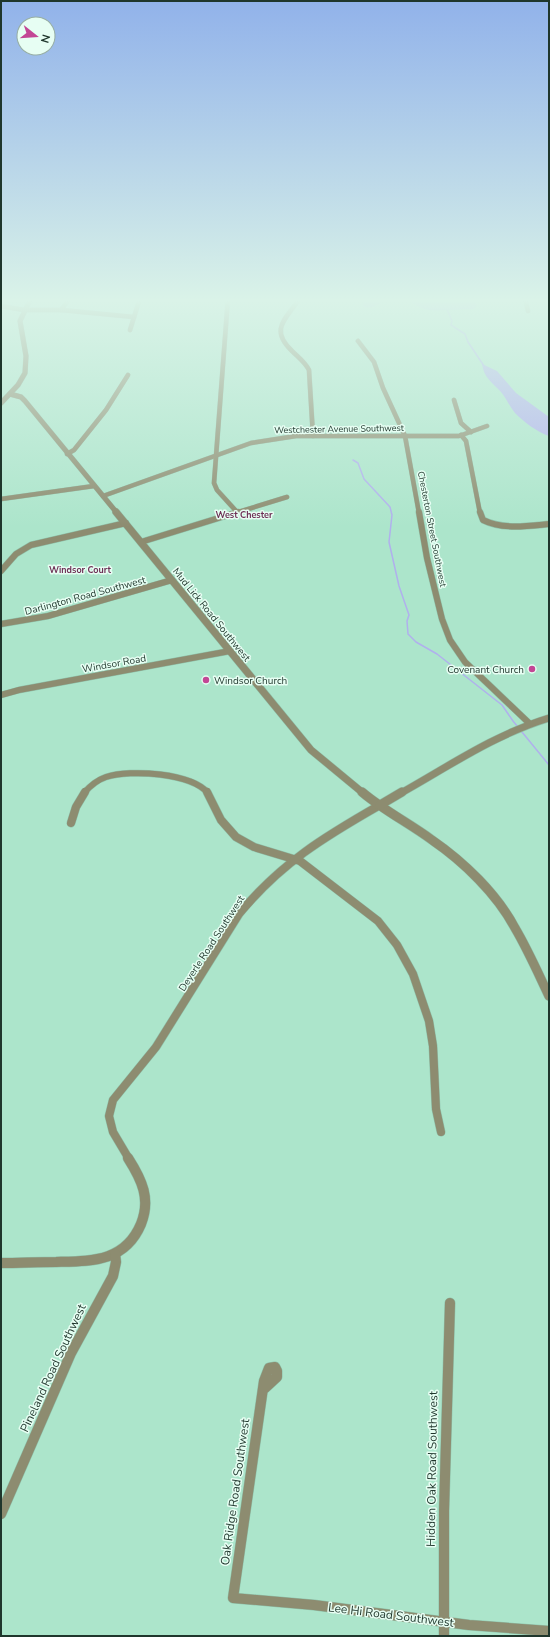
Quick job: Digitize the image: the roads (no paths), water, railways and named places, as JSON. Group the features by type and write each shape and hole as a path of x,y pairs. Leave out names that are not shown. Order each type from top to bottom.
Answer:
{"street":[{"path":"1,403 18,384 23,374"},
{"path":"222,374 215,487 237,512"},
{"path":"309,374 313,436"},
{"name":"Chesterton Street Southwest","path":"378,374 405,436 427,558 445,629 455,649 465,662 523,726"},
{"path":"67,454 74,450 103,415 128,375"},
{"name":"Mud Lick Road Southwest","path":"18,384 23,398 67,454 126,523 311,750 349,782 380,805 433,840 464,866 491,894 515,927 549,996"},
{"path":"10,394 23,398"},
{"path":"454,400 461,423 466,430 470,432"},
{"name":"Westchester Avenue Southwest","path":"103,496 268,439 313,436 461,435 487,426"},
{"path":"461,435 466,441 478,506 483,520 489,524 497,525 549,524"},
{"path":"1,500 94,486"},
{"path":"141,542 287,497"},
{"path":"1,571 16,554 25,548 126,523"},
{"name":"Darlington Road Southwest","path":"1,624 48,616 172,580"},
{"name":"Windsor Road","path":"1,695 19,690 230,651"},
{"name":"Deyerle Road Southwest","path":"115,1254 126,1246 135,1236 142,1224 146,1214 146,1196 138,1174 118,1140 109,1120 110,1107 113,1100 156,1047 239,914 265,883 294,857 380,805 523,726 549,718"},
{"path":"71,823 79,800 88,788 108,776 122,774 174,777 195,783 206,790 225,826 238,838 262,849 294,857 303,862 378,921 402,950 422,998 431,1028 434,1065 434,1100 437,1120 441,1132"},
{"path":"1,1263 86,1262 105,1259 115,1254"},
{"name":"Pineland Road Southwest","path":"1,1514 74,1347 113,1276 116,1262 115,1254"},
{"name":"Hidden Oak Road Southwest","path":"444,1636 446,1421 450,1303"},
{"name":"Oak Ridge Road Southwest","path":"234,1598 252,1453 264,1389"},
{"name":"Lee Hi Road Southwest","path":"234,1598 314,1605 444,1622 549,1631"}],"water":[{"path":"486,374 500,374 516,393 549,417 549,436 522,420"}],"waterway":[{"path":"353,460 358,463 364,479 390,507 392,515 389,542 399,586 409,615 407,621 408,634 416,642 437,654 502,705 513,721 549,765"}],"place":[{"name":"Covenant Church","path":"532,669"},
{"name":"Windsor Church","path":"206,680"}],"district":[{"name":"West Chester","path":"244,515"},
{"name":"Windsor Court","path":"80,570"}]}
